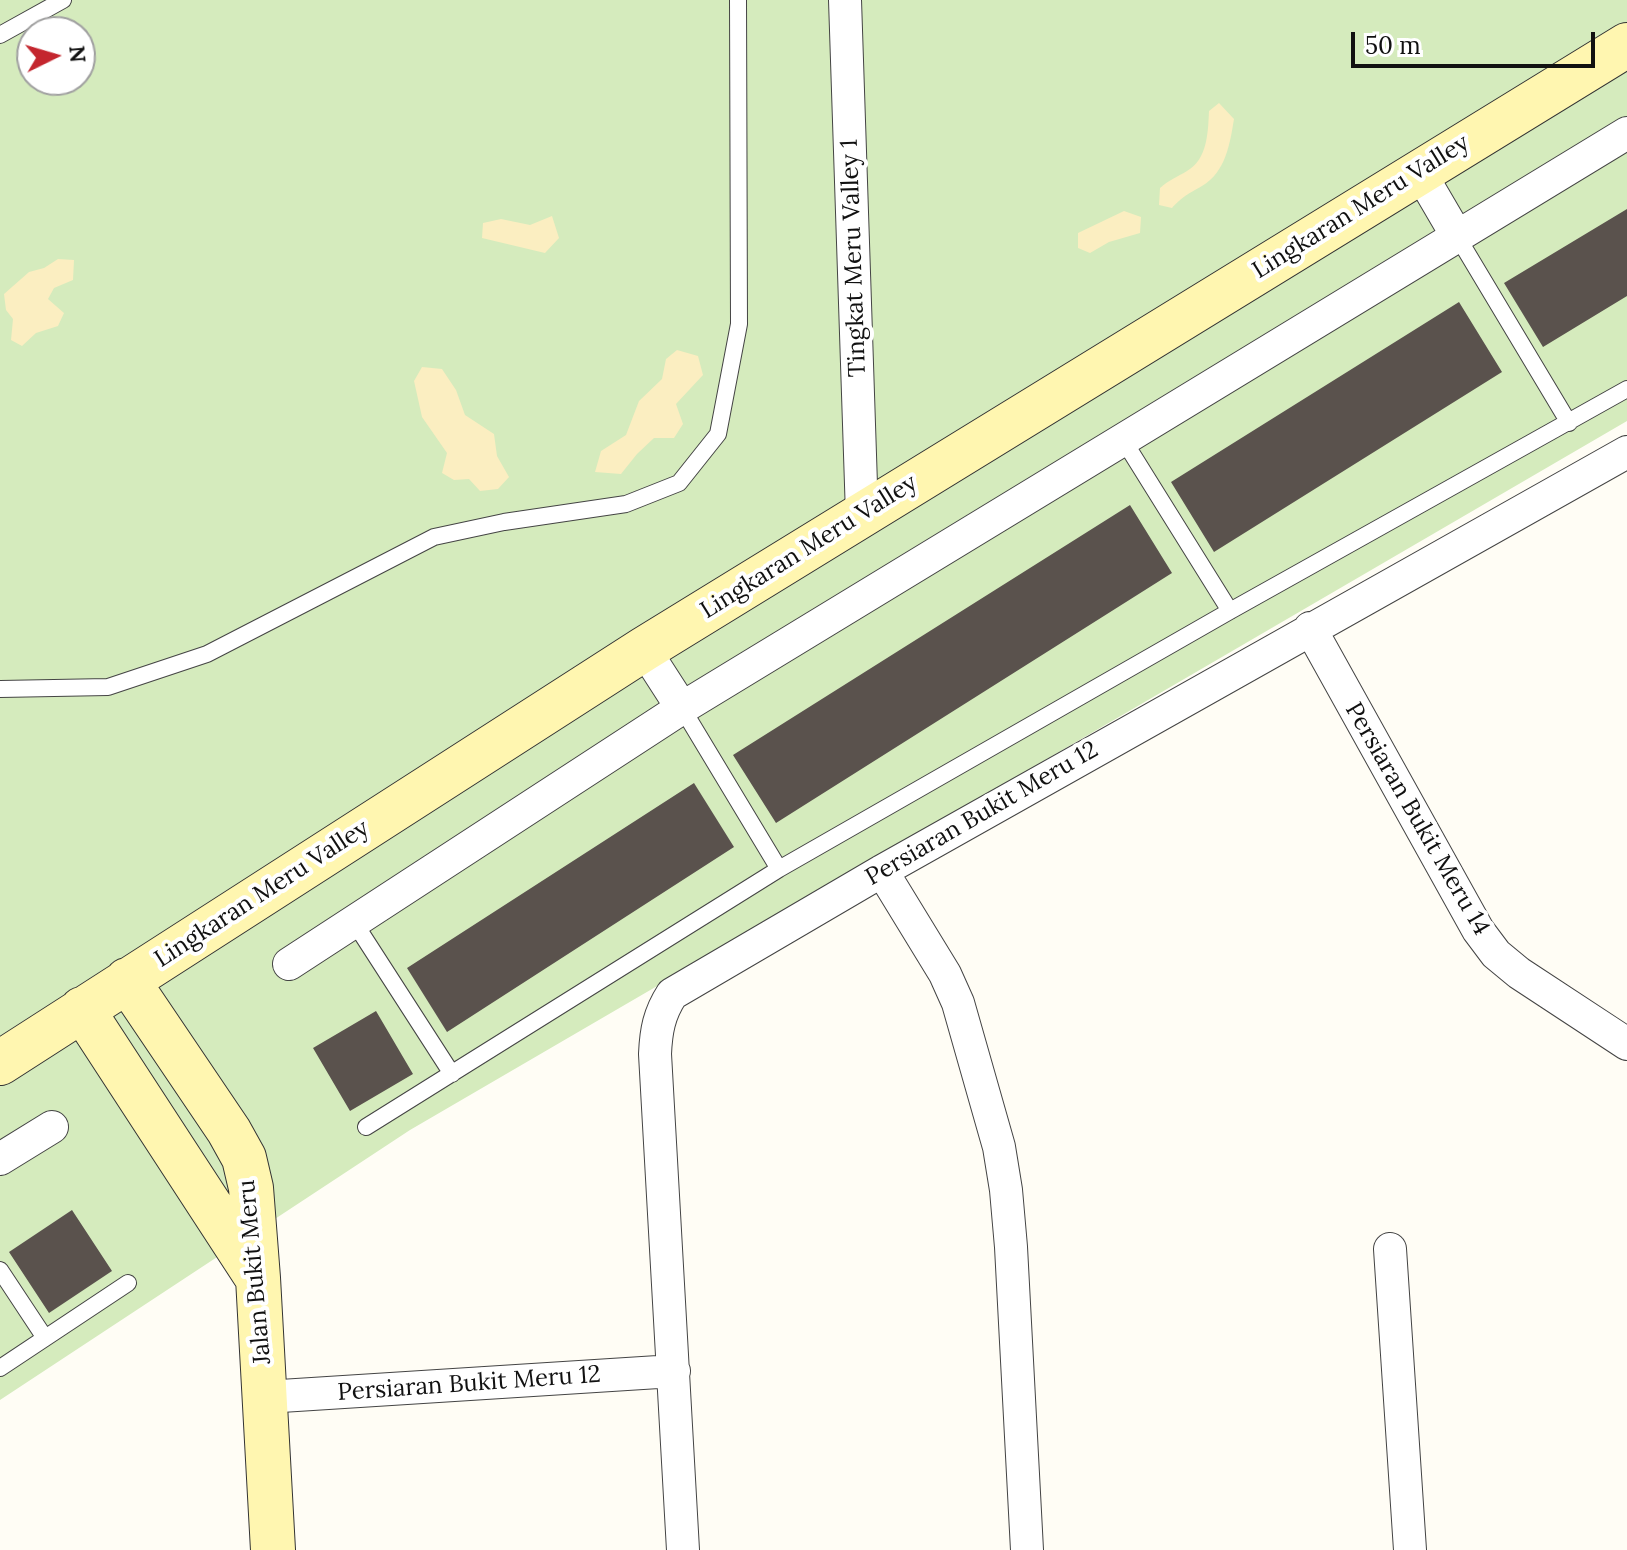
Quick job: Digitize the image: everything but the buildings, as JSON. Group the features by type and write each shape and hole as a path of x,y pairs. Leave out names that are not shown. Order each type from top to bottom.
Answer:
{"street":[{"name":"Tingkat Meru Valley 1","path":"845,0 862,515"},
{"name":"Lingkaran Meru Valley","path":"0,1063 644,649 1627,45"},
{"path":"289,964 682,708 1627,133"},
{"path":"1419,171 1457,236"},
{"name":"Persiaran Bukit Meru 12","path":"683,1550 655,1054 661,1011 672,994 1310,628 1626,454"},
{"name":"Persiaran Bukit Meru 14","path":"1310,628 1478,930 1496,954 1519,973 1627,1044"},
{"path":"644,649 682,708"},
{"path":"882,871 945,974 958,1003 999,1147 1011,1247 1027,1550"},
{"name":"Jalan Bukit Meru","path":"127,980 244,1158 251,1188 258,1278 273,1550"},
{"path":"82,1009 258,1278"},
{"path":"0,1159 52,1127"},
{"path":"1390,1249 1410,1550"},
{"name":"Persiaran Bukit Meru 12","path":"265,1397 674,1371"}],"lane":[{"path":"0,35 63,0"},
{"path":"0,689 108,687 207,654 434,537 504,522 626,504 679,483 718,434 739,324 738,0"},
{"path":"1457,236 1569,423"},
{"path":"366,1127 779,869 1627,389"},
{"path":"1124,441 1230,611"},
{"path":"682,708 779,869"},
{"path":"354,922 452,1074"},
{"path":"0,1270 45,1338"},
{"path":"0,1368 128,1283"}],"green space":[{"path":"0,0 1627,0 1627,421 410,1130 0,1400"}],"sand":[{"path":"1219,103 1234,119 1222,165 1210,180 1172,208 1159,205 1160,188 1194,166 1199,159 1206,144 1209,111"},
{"path":"1124,211 1141,217 1140,233 1109,242 1090,253 1078,248 1078,233"},
{"path":"552,216 559,238 545,253 482,238 483,223 501,219 530,225"},
{"path":"58,259 74,260 73,280 54,288 48,299 64,313 58,326 36,333 22,346 11,340 13,319 6,310 4,294 29,272 44,268"},
{"path":"677,350 698,356 703,375 676,404 683,424 674,438 654,438 621,474 595,472 601,451 626,435 639,401 662,379 666,359"},
{"path":"422,367 442,369 456,390 465,415 494,434 497,456 509,477 498,489 480,491 469,479 454,480 442,473 447,453 422,417 414,381"}]}
